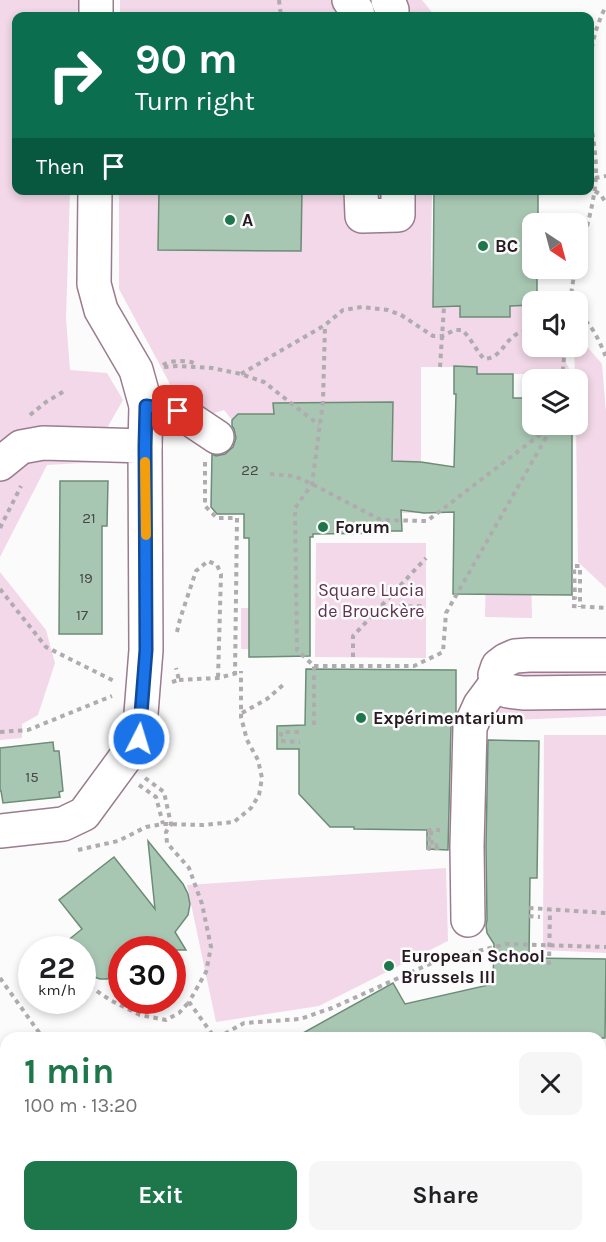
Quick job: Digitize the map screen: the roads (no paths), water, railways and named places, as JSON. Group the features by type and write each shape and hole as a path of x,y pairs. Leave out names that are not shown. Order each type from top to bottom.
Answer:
{"street":[{"path":"0,831 63,824 84,814 139,739 145,659 146,406 136,370 101,310 94,284 95,195"},
{"path":"361,195 362,216 399,215 398,195"},
{"path":"146,406 178,411 211,433"},
{"path":"0,464 21,447 43,443 145,446"},
{"path":"606,655 514,656 498,666 495,675 496,682 508,691 523,693 606,692"},
{"path":"468,920 470,727 480,705 496,682"}],"place":[{"name":"A","path":"230,220"},
{"name":"BC","path":"483,246"},
{"name":"Forum","path":"323,527"},
{"name":"Expérimentarium","path":"361,718"},
{"name":"European School Brussels III","path":"389,966"}],"park label":[{"name":"Square Lucia de Brouckère","path":"371,600"}]}
